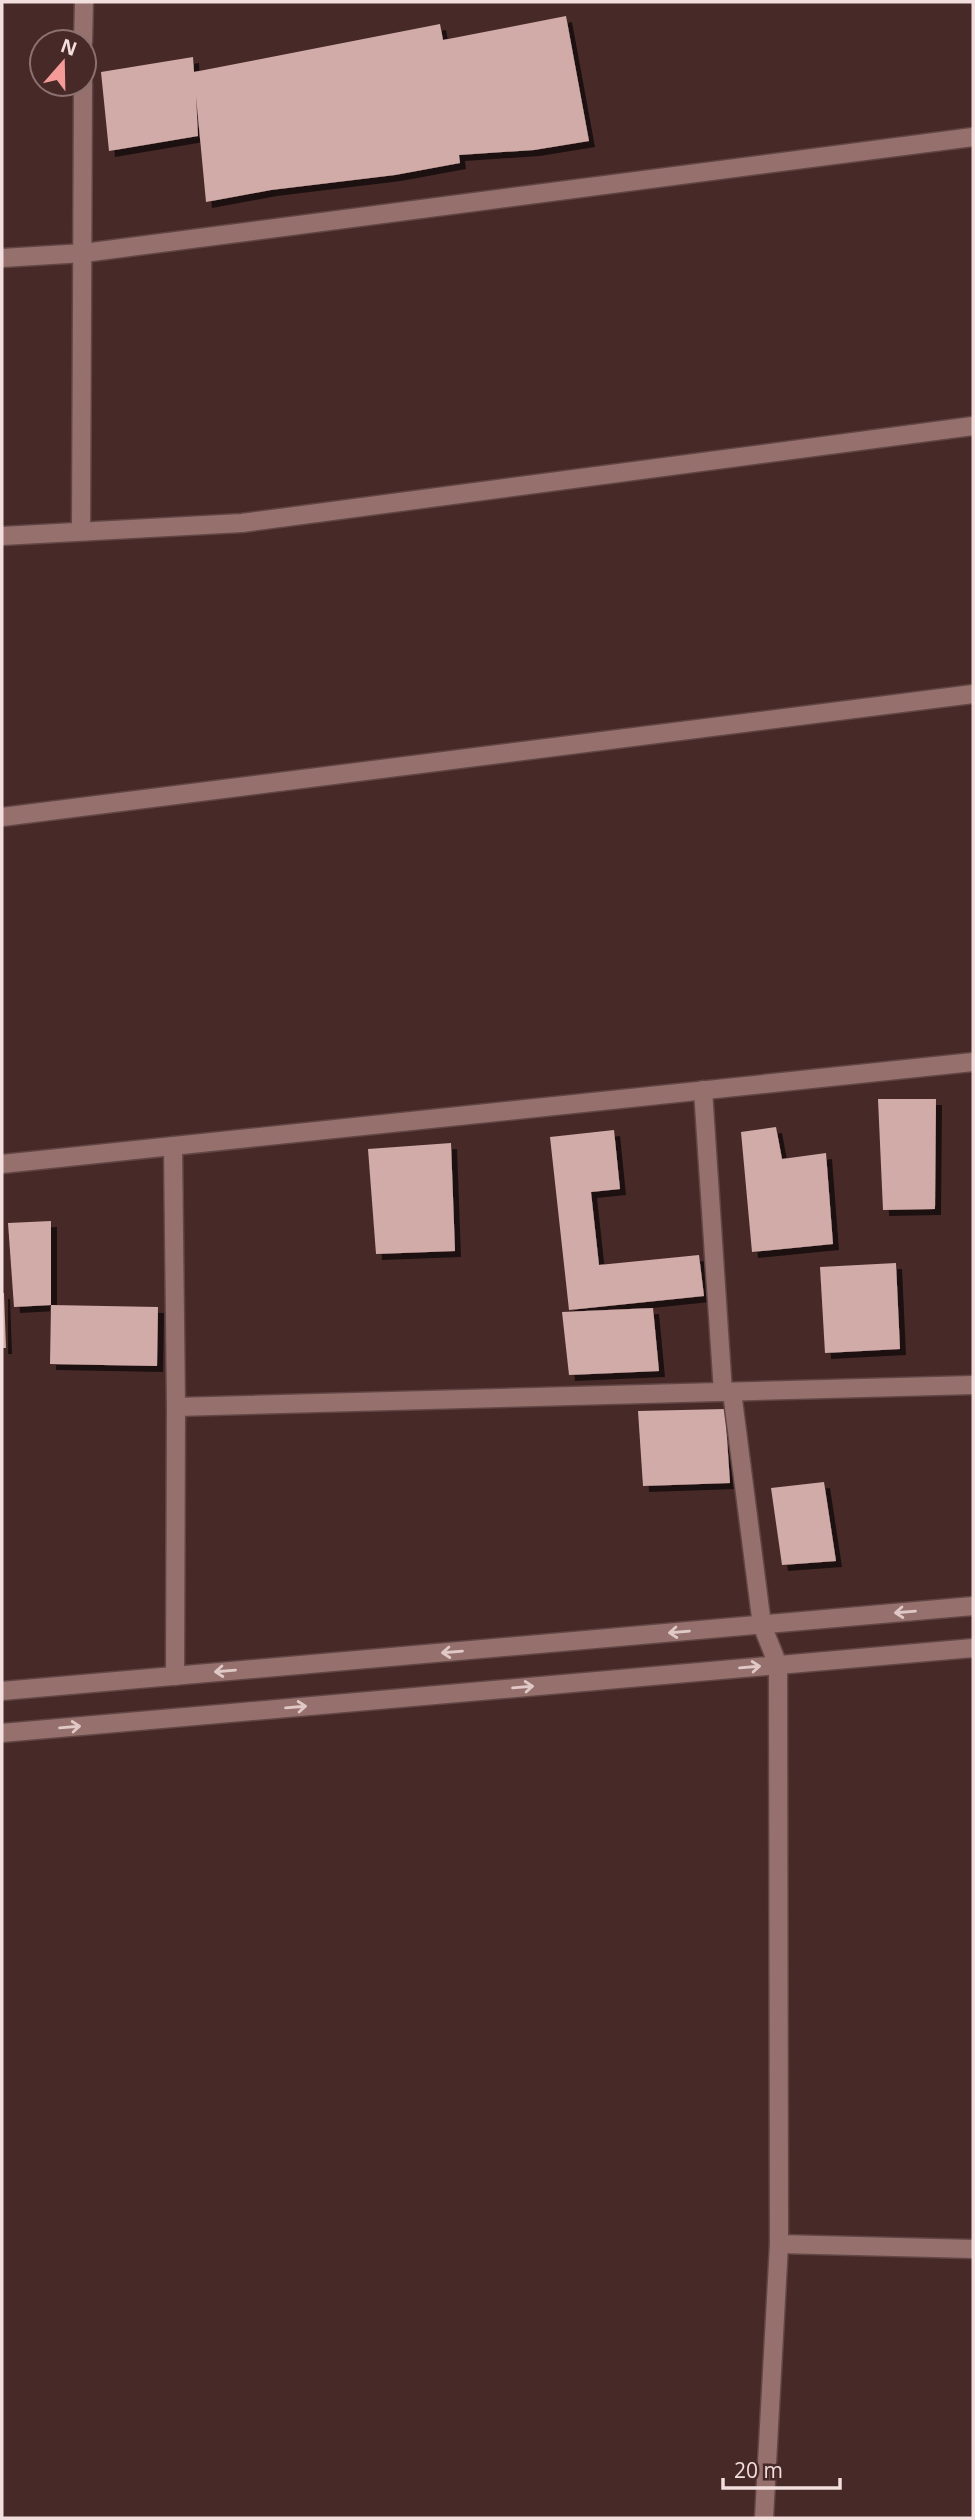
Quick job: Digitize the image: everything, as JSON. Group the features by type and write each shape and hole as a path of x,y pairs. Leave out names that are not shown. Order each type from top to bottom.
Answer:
{"street":[{"path":"83,2 83,28"},
{"path":"81,531 83,98"},
{"path":"2,258 83,253 973,138"},
{"path":"2,536 242,523 973,426"},
{"path":"2,817 973,694"},
{"path":"2,1164 973,1062"},
{"path":"703,1090 727,1392 762,1625 778,1665 779,2244 764,2518"},
{"path":"173,1146 175,1676"},
{"path":"176,1407 973,1385"},
{"path":"2,1691 973,1606"},
{"path":"2,1732 973,1648"},
{"path":"779,2244 973,2249"}],"building":[{"path":"566,16 589,141 534,150 459,155 460,163 206,202 196,96 198,136 109,151 101,72 193,57 194,72 440,24 443,40"},
{"path":"878,1099 936,1099 935,1209 883,1210"},
{"path":"776,1127 782,1159 826,1153 833,1244 752,1252 741,1132"},
{"path":"614,1130 620,1189 591,1192 599,1265 699,1255 704,1296 569,1310 550,1137"},
{"path":"451,1143 455,1251 376,1254 368,1149"},
{"path":"51,1221 51,1305 14,1307 8,1223"},
{"path":"896,1263 900,1349 825,1353 820,1267"},
{"path":"4,1293 6,1348 2,1348"},
{"path":"51,1305 158,1307 157,1366 50,1364"},
{"path":"653,1308 659,1371 569,1375 562,1312"},
{"path":"725,1409 730,1483 643,1486 638,1411"},
{"path":"824,1482 836,1561 782,1565 771,1488"}]}
